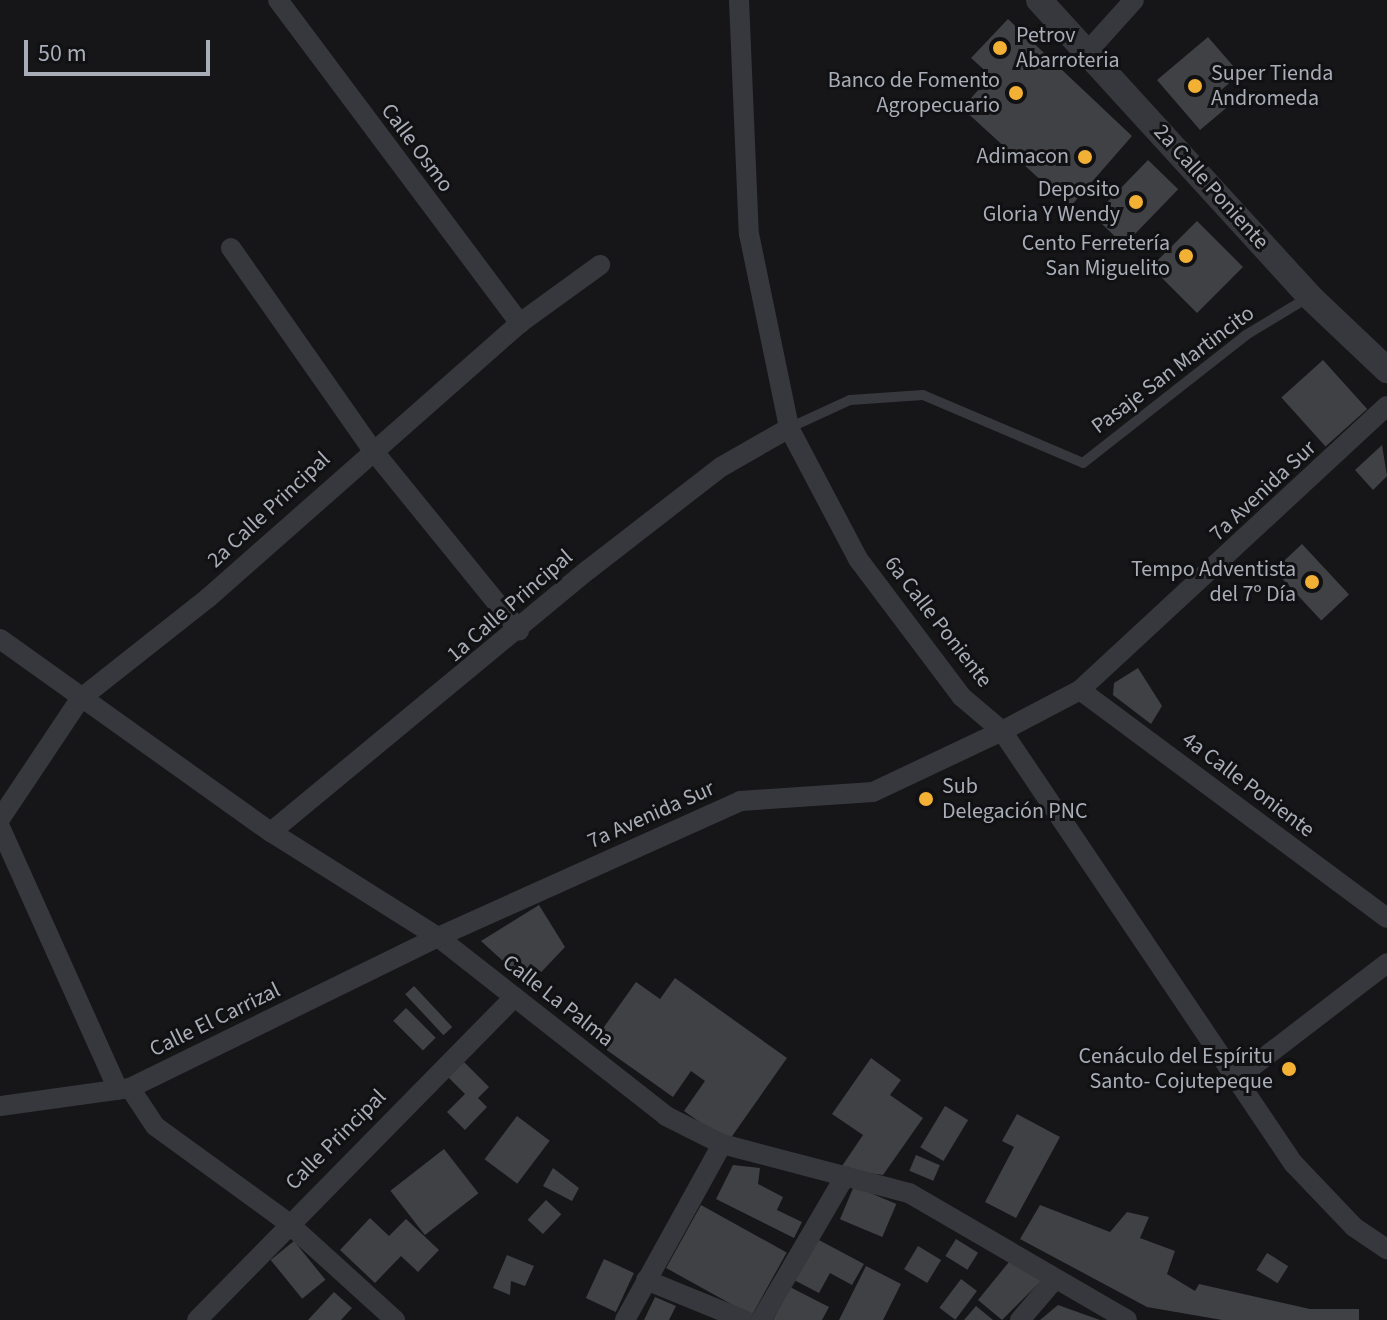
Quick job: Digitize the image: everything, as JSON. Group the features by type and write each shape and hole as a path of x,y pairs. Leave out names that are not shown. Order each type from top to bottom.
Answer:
{"street":[{"name":"Calle Osmo","path":"278,0 520,323"},
{"name":"6a Calle Poniente","path":"739,0 749,234 789,428 858,559 962,697 1002,731 1240,1076 1293,1163 1354,1227 1387,1249"},
{"name":"2a Calle Poniente","path":"1039,0 1089,50 1309,296 1387,370"},
{"path":"1089,50 1134,0"},
{"path":"231,248 371,448 519,630"},
{"name":"2a Calle Principal","path":"0,819 80,699 208,598 371,448 520,323 600,265"},
{"name":"7a Avenida Sur","path":"438,937 740,801 873,792 1080,690 1387,406"},
{"name":"1a Calle Principal","path":"271,832 721,467 789,428"},
{"name":"Calle La Palma","path":"0,639 80,699 271,832 438,937 666,1116 722,1144 909,1193 1127,1320"},
{"name":"4a Calle Poniente","path":"1080,690 1387,918"},
{"path":"0,827 124,1089 155,1126 287,1222 395,1320"},
{"name":"Calle El Carrizal","path":"0,1106 124,1089 438,937"},
{"path":"1240,1076 1387,963"},
{"name":"Calle Principal","path":"197,1320 287,1222 514,997"},
{"path":"625,1320 722,1144"},
{"path":"761,1320 845,1176"},
{"path":"1020,1320 1055,1279"},
{"path":"646,1280 744,1320"}],"lane":[{"name":"Pasaje San Martincito","path":"789,428 850,400 923,395 1083,463 1246,335 1309,296"}],"building":[{"path":"1008,19 1132,136 1070,207 962,108 991,76 971,58"},
{"name":"Super Tienda Andromeda","path":"1208,37 1240,74 1220,91 1231,104 1200,130 1157,80"},
{"name":"Deposito Gloria Y Wendy","path":"1148,160 1178,189 1124,245 1094,216"},
{"path":"1197,221 1243,267 1197,313 1151,267"},
{"path":"1323,360 1367,409 1326,447 1281,397"},
{"path":"1382,445 1387,476 1373,490 1355,470"},
{"name":"Tempo Adventista del 7º Día","path":"1302,544 1349,594 1321,620 1274,570"},
{"path":"1138,668 1162,706 1151,724 1113,695 1114,683"},
{"path":"539,905 565,947 529,985 481,941"},
{"path":"675,978 787,1058 728,1142 684,1111 705,1081 691,1071 673,1097 594,1041 636,982 660,999"},
{"path":"414,986 452,1027 443,1035 405,994"},
{"path":"406,1008 436,1038 423,1050 393,1021"},
{"path":"871,1058 901,1080 890,1095 923,1118 883,1175 840,1169 863,1135 832,1114"},
{"path":"463,1061 489,1087 478,1098 487,1107 465,1130 447,1112 465,1094 448,1077"},
{"path":"945,1106 968,1120 943,1161 920,1147"},
{"path":"1017,1114 1060,1137 1016,1218 985,1202 1014,1147 1002,1141"},
{"path":"517,1116 550,1141 517,1184 485,1159"},
{"path":"444,1149 478,1193 425,1235 390,1191"},
{"path":"916,1155 940,1165 933,1181 909,1171"},
{"path":"733,1165 760,1168 758,1184 783,1197 777,1210 802,1222 794,1238 716,1199"},
{"path":"553,1168 579,1188 572,1201 543,1186"},
{"path":"854,1186 896,1204 882,1237 840,1219"},
{"path":"546,1200 561,1214 543,1234 528,1220"},
{"path":"701,1205 787,1253 752,1315 666,1268"},
{"path":"1040,1205 1110,1232 1127,1212 1149,1217 1140,1238 1175,1251 1167,1274 1195,1291 1199,1284 1310,1309 1359,1309 1359,1320 1222,1320 1147,1307 1020,1239"},
{"path":"370,1218 389,1236 406,1219 439,1250 418,1272 401,1256 375,1283 340,1250"},
{"path":"817,1239 864,1264 852,1285 830,1273 819,1293 794,1280"},
{"path":"956,1239 978,1253 967,1270 945,1256"},
{"path":"294,1241 325,1280 302,1299 271,1260"},
{"path":"918,1246 941,1260 927,1283 904,1269"},
{"path":"1267,1253 1288,1266 1278,1283 1256,1270"},
{"path":"507,1255 534,1266 525,1286 511,1281 510,1295 493,1288"},
{"path":"1013,1257 1042,1280 1002,1320 978,1300"},
{"path":"604,1259 634,1273 616,1312 586,1298"},
{"path":"866,1266 901,1284 883,1320 839,1320"},
{"path":"961,1279 977,1291 955,1320 939,1308"},
{"path":"790,1287 829,1307 822,1320 773,1320"},
{"path":"334,1292 352,1308 341,1320 308,1320"},
{"path":"655,1297 676,1306 669,1320 644,1320"},
{"path":"1058,1305 1100,1320 1040,1320"},
{"path":"976,1306 993,1320 964,1320"}],"place":[{"name":"Petrov Abarroteria","path":"1000,48"},
{"name":"Super Tienda Andromeda","path":"1195,86"},
{"name":"Banco de Fomento Agropecuario","path":"1016,93"},
{"name":"Adimacon","path":"1085,157"},
{"name":"Deposito Gloria Y Wendy","path":"1136,202"},
{"name":"Cento Ferretería San Miguelito","path":"1186,256"},
{"name":"Tempo Adventista del 7º Día","path":"1312,582"},
{"name":"Sub Delegación PNC","path":"926,799"},
{"name":"Cenáculo del Espíritu Santo- Cojutepeque","path":"1289,1069"}]}
